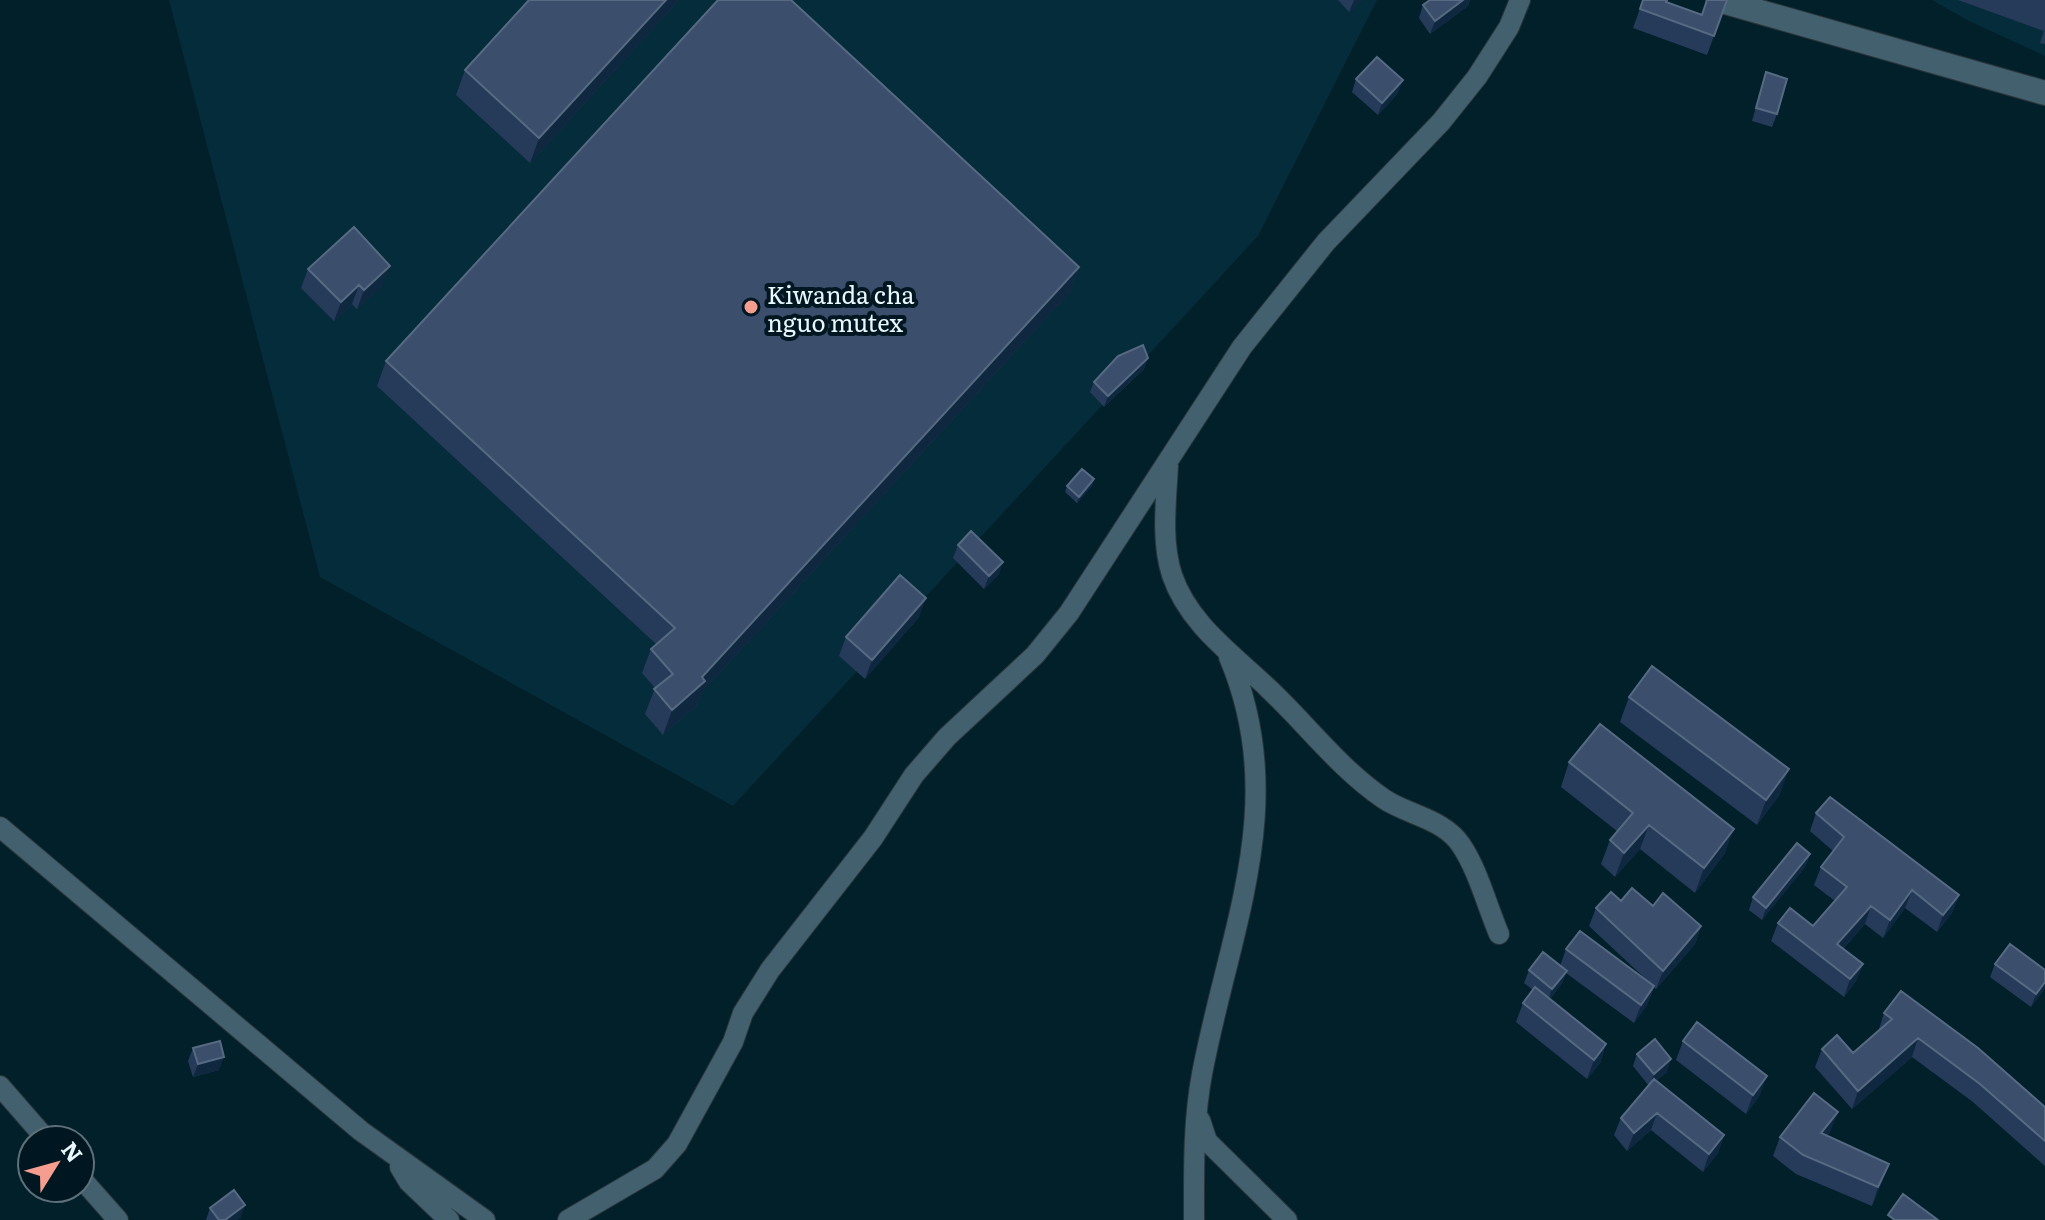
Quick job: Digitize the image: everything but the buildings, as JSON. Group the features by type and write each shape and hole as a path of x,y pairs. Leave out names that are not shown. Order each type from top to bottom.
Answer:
{"street":[{"path":"568,1220 655,1169 665,1159 692,1119 733,1042 743,1013 770,970 849,870 914,775 947,737 1035,655 1069,613 1206,399 1272,307 1326,242 1441,122 1477,77 1509,27 1520,0"},
{"path":"1718,0 2045,93"},
{"path":"1168,462 1166,547 1173,577 1193,612 1227,654 1271,690 1342,765 1385,800 1442,826 1461,845 1499,934"},
{"path":"1194,1220 1197,1104 1215,1010 1255,839 1256,777 1247,710 1227,654"},
{"path":"0,827 222,1017 390,1151 485,1220"},
{"path":"0,1086 33,1124"},
{"path":"1197,1104 1207,1141 1287,1220"},
{"path":"390,1151 409,1182 449,1220"},
{"path":"96,1195 118,1220"}],"shaded area":[{"path":"169,0 1377,0 1258,236 733,806 320,577"},
{"path":"1932,0 2045,0 2045,56 1969,21"}],"place":[{"name":"Kiwanda cha nguo mutex","path":"751,307"}]}
